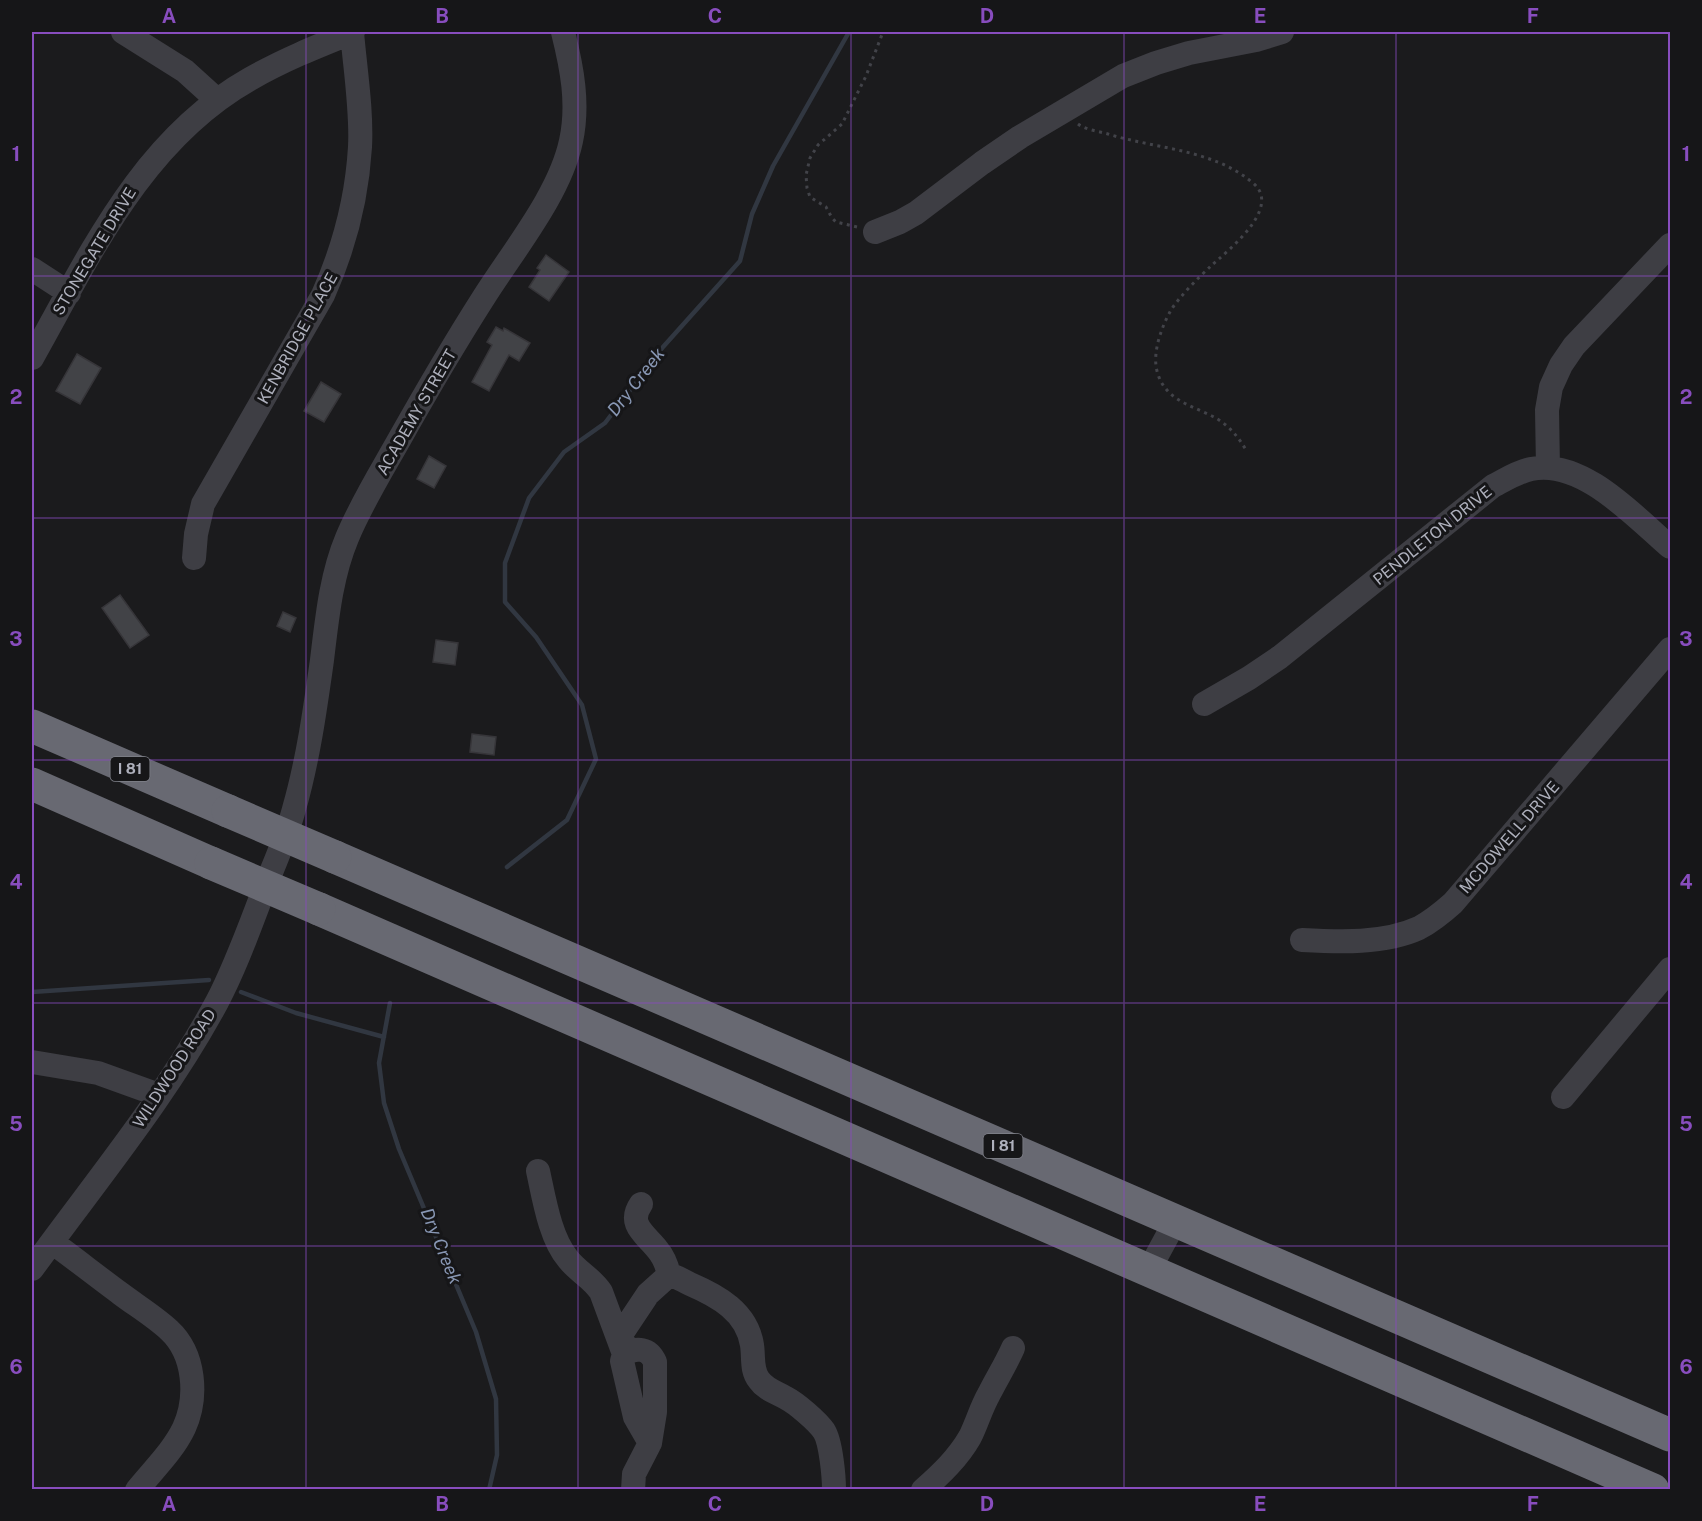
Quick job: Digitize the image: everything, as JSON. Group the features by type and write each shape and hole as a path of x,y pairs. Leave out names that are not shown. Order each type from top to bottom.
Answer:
{"highway":[{"name":"I 81","path":"32,726 1671,1435"},
{"path":"32,784 1653,1490"}],"street":[{"path":"123,32 185,71 217,100"},
{"name":"STONEGATE DRIVE","path":"32,358 112,217 134,184 173,139 217,100 248,79 282,61 353,32"},
{"name":"KENBRIDGE PLACE","path":"194,558 196,534 203,504 323,295 337,265 355,192 360,147 353,32"},
{"name":"ACADEMY STREET","path":"294,813 311,735 336,570 347,539 426,393 480,303 553,190 565,162 571,140 574,102 571,64 563,32"},
{"path":"875,232 916,213 982,163 1065,110 1124,76 1189,53 1256,40 1282,32"},
{"path":"1548,468 1547,410 1551,387 1561,365 1574,346 1671,245"},
{"path":"32,269 69,293"},
{"name":"PENDLETON DRIVE","path":"1204,704 1280,657 1493,486 1531,469 1548,468 1566,471 1584,479 1606,493 1671,548"},
{"name":"MCDOWELL DRIVE","path":"1302,940 1365,940 1400,934 1420,927 1438,916 1454,903 1671,649"},
{"name":"WILDWOOD ROAD","path":"32,1269 159,1095 196,1040 219,999 238,956 294,813"},
{"path":"1563,1097 1671,969"},
{"path":"32,1062 98,1073 159,1095"},
{"path":"538,1171 558,1243 566,1258 595,1283 601,1292 624,1354"},
{"path":"641,1204 636,1215 636,1224 639,1231 657,1249 666,1263 669,1275"},
{"path":"1149,1270 1176,1221"},
{"path":"52,1242 170,1330 186,1353 193,1385 185,1426 175,1443 137,1490"},
{"path":"633,1490 634,1474 650,1443 635,1417 621,1361 624,1354 622,1334 648,1294 669,1275"},
{"path":"669,1275 706,1290 725,1302 740,1316 748,1330 752,1345 753,1368 757,1378 764,1386 795,1404 823,1430 827,1438 834,1490"},
{"path":"923,1490 945,1471 960,1452 1013,1348"}],"path":[{"path":"875,232 836,222 831,218 826,207 810,197 806,175 810,158 814,152 842,124 866,76 883,32"},
{"path":"1065,110 1074,122 1082,126 1125,139 1183,150 1212,160 1255,184 1260,192 1260,208 1254,222 1172,308 1163,328 1156,360 1161,382 1171,394 1186,405 1228,426 1246,450"}],"building":[{"path":"546,255 569,272 549,301 529,287 540,270 537,268"},
{"path":"496,327 503,331 504,328 530,343 519,361 509,355 489,391 472,382 492,345 487,342"},
{"path":"77,354 101,368 80,404 56,391"},
{"path":"321,382 341,394 324,422 304,411"},
{"path":"429,456 446,466 434,488 417,479"},
{"path":"120,595 149,635 130,648 102,608"},
{"path":"283,612 296,618 290,632 277,626"},
{"path":"436,640 458,643 455,665 433,662"},
{"path":"472,734 496,737 494,755 470,752"}],"waterway":[{"name":"Dry Creek","path":"507,867 567,820 596,759 582,705 536,637 505,602 505,563 529,498 564,452 605,423 663,347 740,261 752,214 773,166 849,32"},
{"path":"32,992 209,980"},
{"path":"241,992 296,1013 384,1037"},
{"name":"Dry Creek","path":"390,1003 379,1063 384,1103 399,1149 476,1332 496,1399 497,1455 489,1490"}]}
